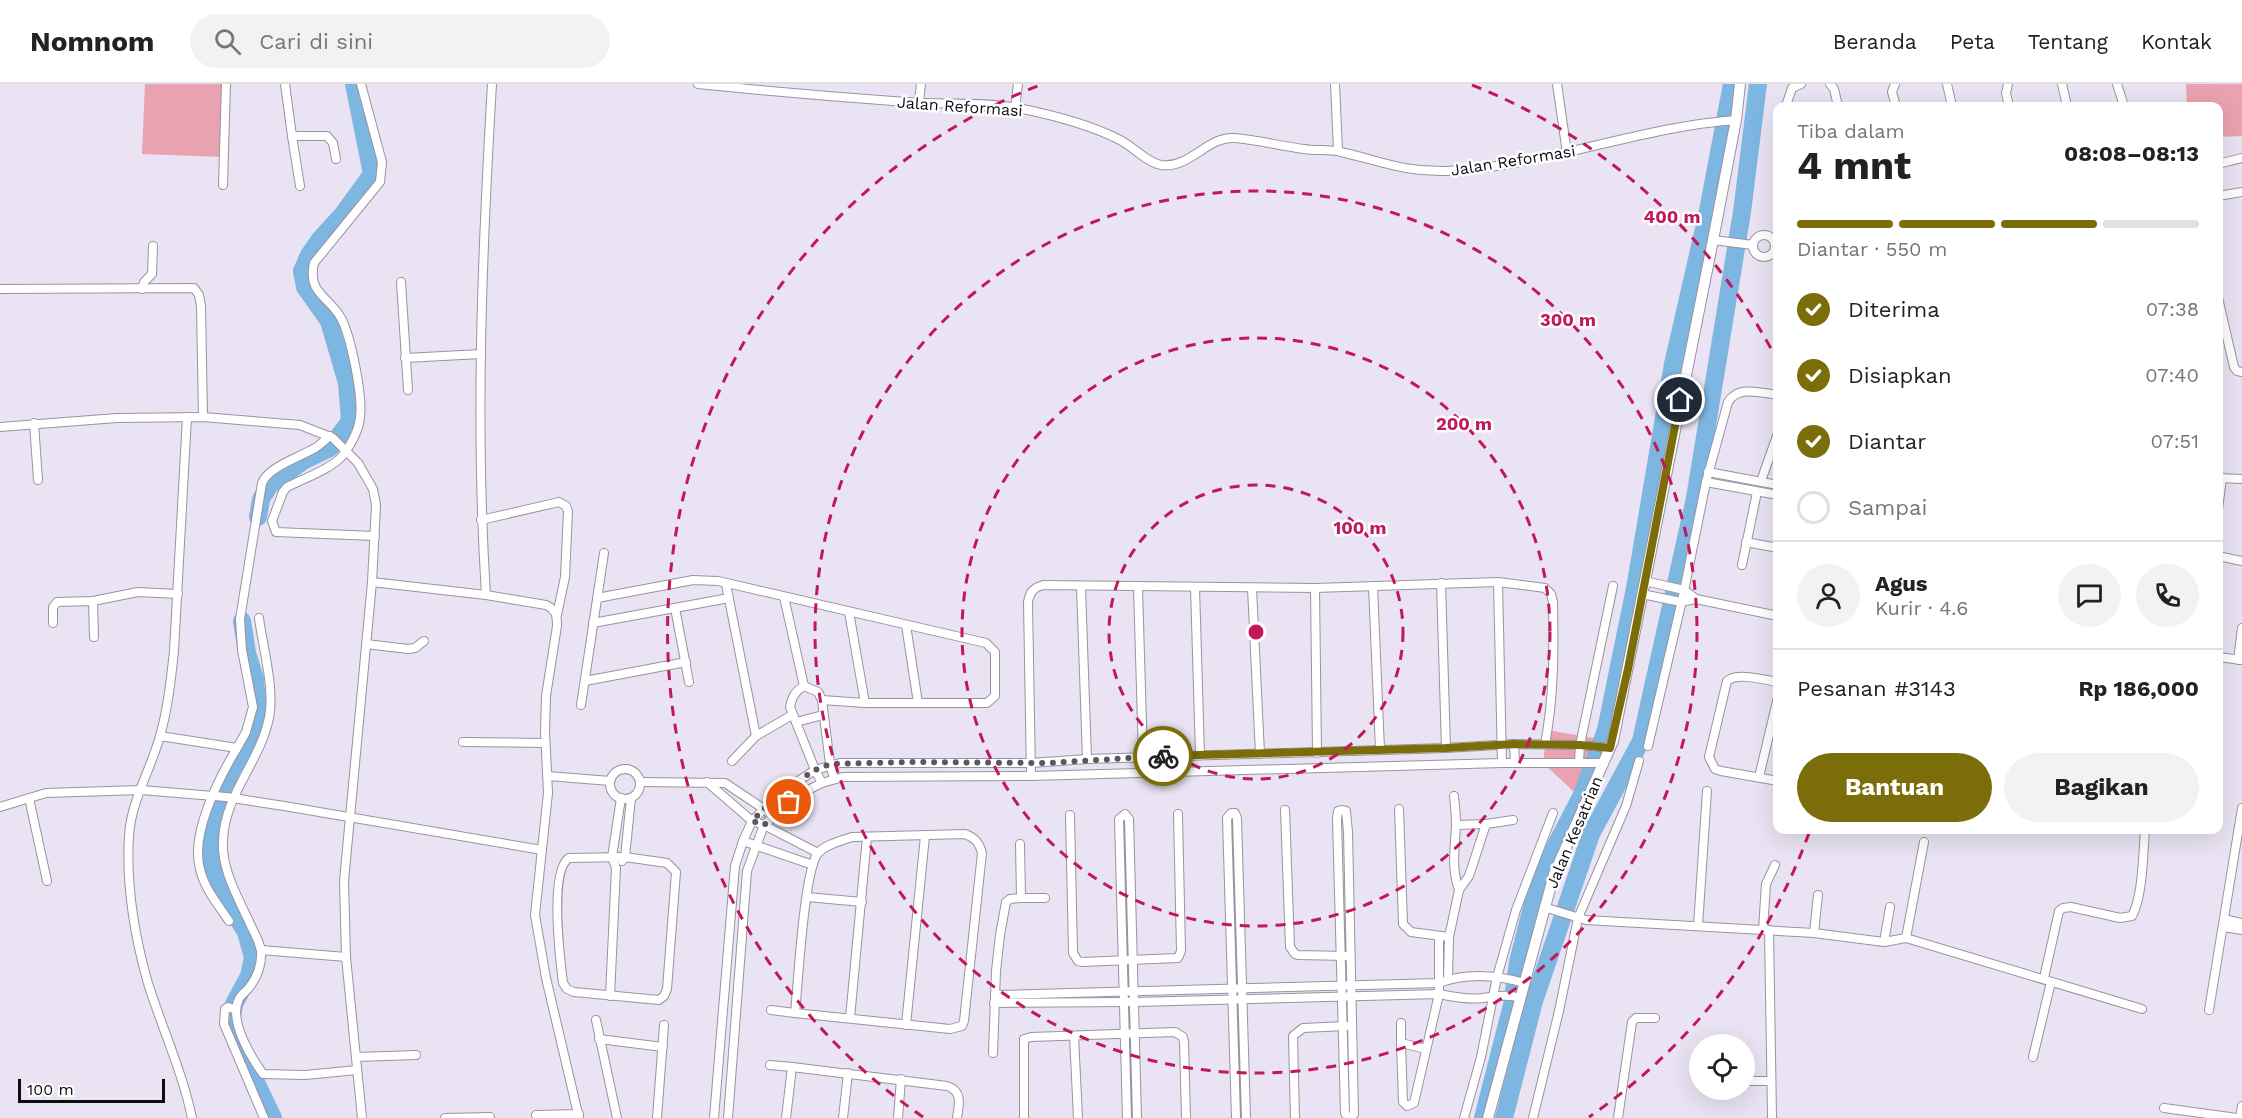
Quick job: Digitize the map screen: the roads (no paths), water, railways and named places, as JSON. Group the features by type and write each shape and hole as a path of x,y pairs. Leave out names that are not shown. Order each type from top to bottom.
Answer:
{"street":[{"path":"223,185 226,84"},
{"path":"285,84 300,186"},
{"path":"361,84 382,162 381,182 314,264 312,272 312,280 318,293 341,318 357,381 361,417 358,427 337,460 285,489 273,516 273,526 276,532 375,536"},
{"path":"486,595 481,520 481,354 483,223 492,84"},
{"name":"Jalan Reformasi","path":"698,84 1014,108 1064,120 1106,134 1161,165 1180,162 1214,141 1234,138 1308,150 1338,151 1396,168 1419,171 1472,170 1567,153 1711,122 1732,120"},
{"path":"919,102 921,84"},
{"path":"1014,108 1018,84"},
{"path":"1335,84 1338,151"},
{"path":"1557,84 1567,153"},
{"name":"Jalan Kesatrian","path":"1488,1118 1523,982 1564,850 1607,747 1646,595 1716,241 1732,120 1740,84"},
{"path":"1787,102 1792,88 1801,84"},
{"path":"1830,84 1834,89 1837,102"},
{"path":"1894,84 1892,92 1895,102"},
{"path":"1947,84 1951,102"},
{"path":"2008,84 2006,93 2008,102"},
{"path":"2062,84 2066,102"},
{"path":"2117,84 2123,102"},
{"path":"292,136 327,136 333,143 336,159"},
{"path":"2223,163 2242,158"},
{"path":"2223,195 2242,192"},
{"path":"1773,239 1771,236 1764,235 1757,237 1753,245 1759,256 1773,257"},
{"path":"1716,241 1753,245"},
{"path":"142,289 144,282 152,274 153,246"},
{"path":"401,282 408,390"},
{"path":"0,289 194,288 201,306 203,417"},
{"path":"2223,320 2234,367 2242,372"},
{"path":"405,358 481,354"},
{"path":"1648,746 1680,589 1708,472 1728,402 1732,396 1745,391 1773,394"},
{"path":"187,417 178,594 171,678 160,736 129,832 129,860 133,918 147,980 183,1082 192,1118"},
{"path":"0,427 117,418 187,417 300,425 331,437 345,449 358,463 373,489 376,505 372,582 344,881 346,957 362,1118"},
{"path":"33,423 38,480"},
{"path":"229,921 215,901 200,870 199,844 222,797 253,706 240,619 262,483 266,475 273,470 331,437"},
{"path":"1761,481 1773,447"},
{"path":"1708,472 1773,484"},
{"path":"2223,478 2242,479"},
{"path":"1706,482 1773,494"},
{"path":"1742,565 1757,492"},
{"path":"481,520 559,502 566,506 568,511 566,577 557,615 546,696 545,743 548,776 542,850 535,896 536,928 579,1116 536,1115"},
{"path":"1746,542 1773,547"},
{"path":"581,705 604,553"},
{"path":"2223,557 2242,561"},
{"path":"597,598 693,580 718,581 986,643 995,652 995,696 992,700 982,703 865,704 822,700"},
{"path":"372,582 486,595 546,605 557,615"},
{"path":"1498,582 1502,763"},
{"path":"1031,776 1030,594 1035,588 1043,585 1138,588 1315,588 1498,582 1545,588 1551,594 1553,602 1555,670 1553,700 1545,744"},
{"path":"1648,582 1680,589 1696,599 1773,615"},
{"path":"1441,583 1446,748"},
{"path":"726,584 756,736"},
{"path":"1373,586 1380,750"},
{"path":"1583,762 1580,745 1613,586"},
{"path":"1082,587 1087,759"},
{"path":"1195,587 1200,755"},
{"path":"1138,588 1143,757"},
{"path":"1252,588 1260,753"},
{"path":"1315,588 1317,753"},
{"path":"53,622 55,603 93,601 138,592 178,594"},
{"path":"1646,595 1677,602 1696,599"},
{"path":"784,597 804,686"},
{"path":"593,623 729,598"},
{"path":"93,601 94,637"},
{"path":"675,608 689,682"},
{"path":"849,612 865,704"},
{"path":"259,618 268,675 269,721 262,742 222,797 225,823 224,858 227,871 261,950 256,979 233,1009 238,1030 263,1074 305,1075 357,1070"},
{"path":"906,625 918,703"},
{"path":"2223,658 2240,660 2242,628"},
{"path":"366,644 408,649 415,648 424,641"},
{"path":"585,681 686,662"},
{"path":"1773,681 1738,677 1731,677 1727,681 1709,757 1715,769 1773,780"},
{"path":"804,686 818,693 822,700 834,779"},
{"path":"804,686 797,690 790,707 822,783"},
{"path":"732,761 756,736 794,719 823,716"},
{"path":"1759,777 1773,718"},
{"path":"160,736 237,748"},
{"path":"464,742 545,743"},
{"path":"1514,744 1515,763"},
{"path":"714,1118 735,866 752,821 780,793 815,770 830,764 1047,763 1087,759 1317,753 1514,744 1607,747"},
{"path":"1349,766 1353,751"},
{"path":"1343,752 1349,766"},
{"path":"1235,755 1236,770"},
{"path":"1220,756 1221,770"},
{"path":"1533,1118 1559,1011 1578,918 1614,837 1639,761"},
{"path":"916,776 917,762"},
{"path":"987,763 987,775"},
{"path":"1047,763 1048,775"},
{"path":"728,1118 747,871 764,825 789,802 822,783 843,777 1031,776 1349,766 1602,763"},
{"path":"622,769 637,774 640,782 636,794 631,798 621,798 614,795 610,781 614,773 622,769"},
{"path":"548,776 610,781"},
{"path":"640,782 725,783 773,817"},
{"path":"707,782 752,821 818,854"},
{"path":"0,807 46,793 141,790 222,797 350,816 542,850"},
{"path":"1698,926 1707,791"},
{"path":"1454,796 1456,825 1453,847 1454,875 1459,890"},
{"path":"29,798 46,880"},
{"path":"610,996 616,868 612,856 621,798"},
{"path":"616,868 625,857 631,798"},
{"path":"2209,1010 2242,808"},
{"path":"1399,809 1403,924 1411,932 1449,937"},
{"path":"1285,810 1290,947 1294,954 1298,955 1346,956"},
{"path":"1346,956 1349,869 1347,815 1346,811 1341,810 1338,811 1336,819 1347,991 1353,1026 1354,1114 1349,1118 1345,1113 1342,1026 1347,991"},
{"path":"1234,895 1227,818 1231,813 1235,813 1237,818 1234,895 1239,1076 1236,1118"},
{"path":"1464,1118 1481,1057 1497,977 1519,900 1553,813"},
{"path":"1130,1034 1123,992 1119,819 1125,814 1129,819 1134,960 1134,1002 1130,1034 1132,1107 1137,1118"},
{"path":"1070,815 1073,953 1078,961 1082,962 1178,958 1181,951 1178,814"},
{"path":"1456,825 1513,820"},
{"path":"1401,1023 1403,1102 1407,1106 1414,1103 1444,981 1449,937 1459,890 1469,876 1486,824"},
{"path":"771,1010 795,1013 850,1018 906,1025 950,1029 962,1026 981,865 980,845 974,838 965,834 852,837 837,842 818,854 809,879 795,1013"},
{"path":"2033,1057 2058,911 2071,907 2120,918 2132,916 2136,910 2145,834"},
{"path":"906,1025 925,836"},
{"path":"850,1018 867,837"},
{"path":"743,841 813,865"},
{"path":"1906,938 1924,842"},
{"path":"1020,844 1021,898"},
{"path":"612,856 667,863 676,872 668,989 658,1000 574,992 567,989 563,983 557,918 560,872 565,859 612,856"},
{"path":"1772,1118 1766,884 1775,865"},
{"path":"1339,870 1349,869"},
{"path":"1121,877 1131,877"},
{"path":"1814,933 1818,895"},
{"path":"807,897 862,902"},
{"path":"993,1053 995,999 1004,907 1010,899 1045,898"},
{"path":"1884,942 1890,907"},
{"path":"1547,909 1578,918 1814,933 1884,942 1906,938 2142,1009"},
{"path":"2223,923 2242,922"},
{"path":"2223,923 2242,930"},
{"path":"1439,936 1444,981"},
{"path":"261,950 346,957"},
{"path":"995,999 1134,1002 1236,999 1347,991 1444,981 1465,976 1497,977 1523,982"},
{"path":"995,999 1133,991 1236,989 1439,994 1473,998 1503,994 1520,997"},
{"path":"233,1009 224,1010 224,1024 264,1118"},
{"path":"1618,1118 1632,1022 1636,1018 1654,1018"},
{"path":"596,1020 617,1118"},
{"path":"657,1118 663,1025"},
{"path":"1295,1118 1293,1036 1302,1028 1353,1026"},
{"path":"721,1031 734,1032"},
{"path":"1024,1118 1024,1039 1175,1032 1183,1037 1186,1118"},
{"path":"1074,1036 1078,1118"},
{"path":"599,1039 663,1047"},
{"path":"1401,1043 1426,1049"},
{"path":"356,1058 416,1055"},
{"path":"770,1065 901,1079 954,1088 959,1099 957,1118"},
{"path":"786,1118 792,1067"},
{"path":"843,1118 848,1073"},
{"path":"1239,1076 1246,1118"},
{"path":"897,1118 901,1079"},
{"path":"1755,1081 1771,1081"},
{"path":"2164,1108 2238,1118 2242,1106"},
{"path":"1127,1118 1132,1107"},
{"path":"445,1118 490,1117"}],"waterway":[{"path":"258,517 261,499 270,485 303,461 330,448 350,421 347,383 329,321 305,287 302,271 309,255 321,238 343,214 372,174 354,84"},
{"path":"1483,1118 1512,1005 1518,962 1540,876 1582,795 1606,730 1636,583 1673,364 1707,216 1732,84"},
{"path":"1504,1118 1534,1001 1591,834 1641,741 1695,498 1742,212 1758,84"},
{"path":"242,621 247,653 255,679 258,712 249,743 231,771 210,830 211,861 220,890 246,932 253,957 249,976 234,1004 231,1023 236,1040 273,1118"}]}
